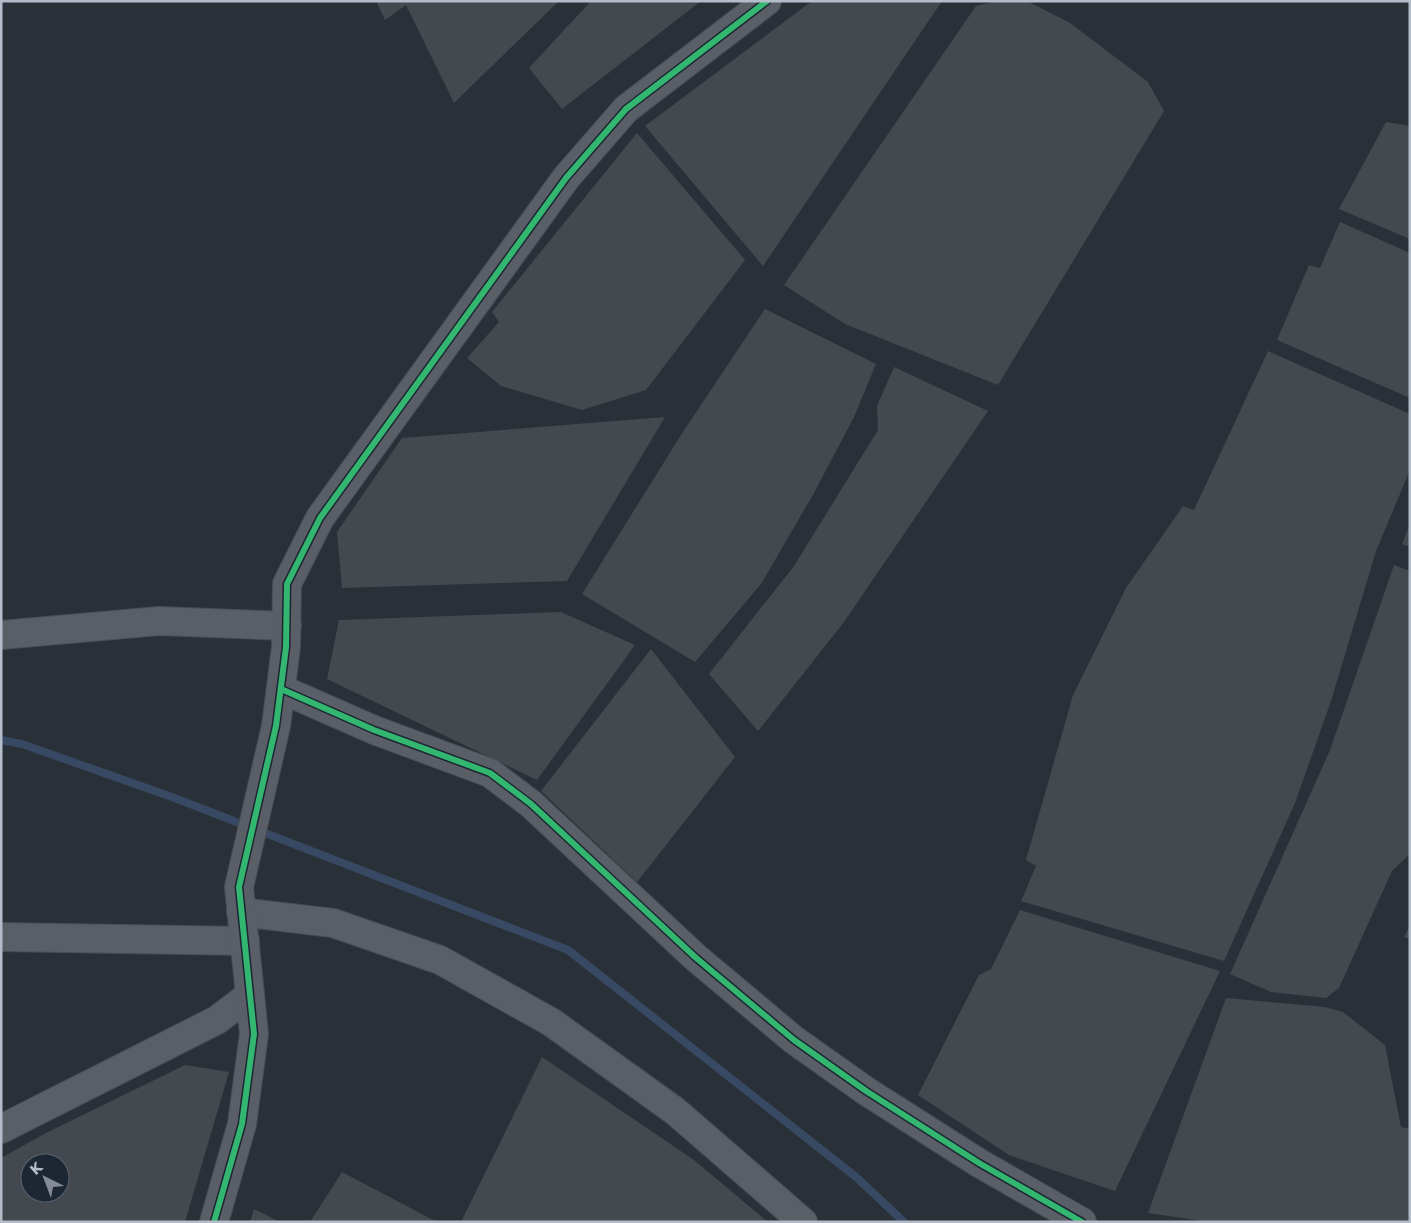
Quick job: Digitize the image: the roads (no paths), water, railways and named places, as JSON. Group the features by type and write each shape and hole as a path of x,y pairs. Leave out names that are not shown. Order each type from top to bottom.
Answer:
{"street":[{"path":"214,1222 242,1124 254,1034 240,900 276,726 286,648 287,584 320,518 566,178 626,109 767,1"},
{"path":"1,635 158,621 287,626"},
{"path":"281,689 374,730 490,773 530,804 695,957 794,1040 866,1091 979,1163 1082,1222"},
{"path":"240,900 333,923 440,960 550,1022 675,1111 803,1222"},
{"path":"1,937 245,941"},
{"path":"1,1129 217,1020 250,995"}],"waterway":[{"path":"1,740 22,744 172,797 568,950 856,1177 904,1222"}]}
